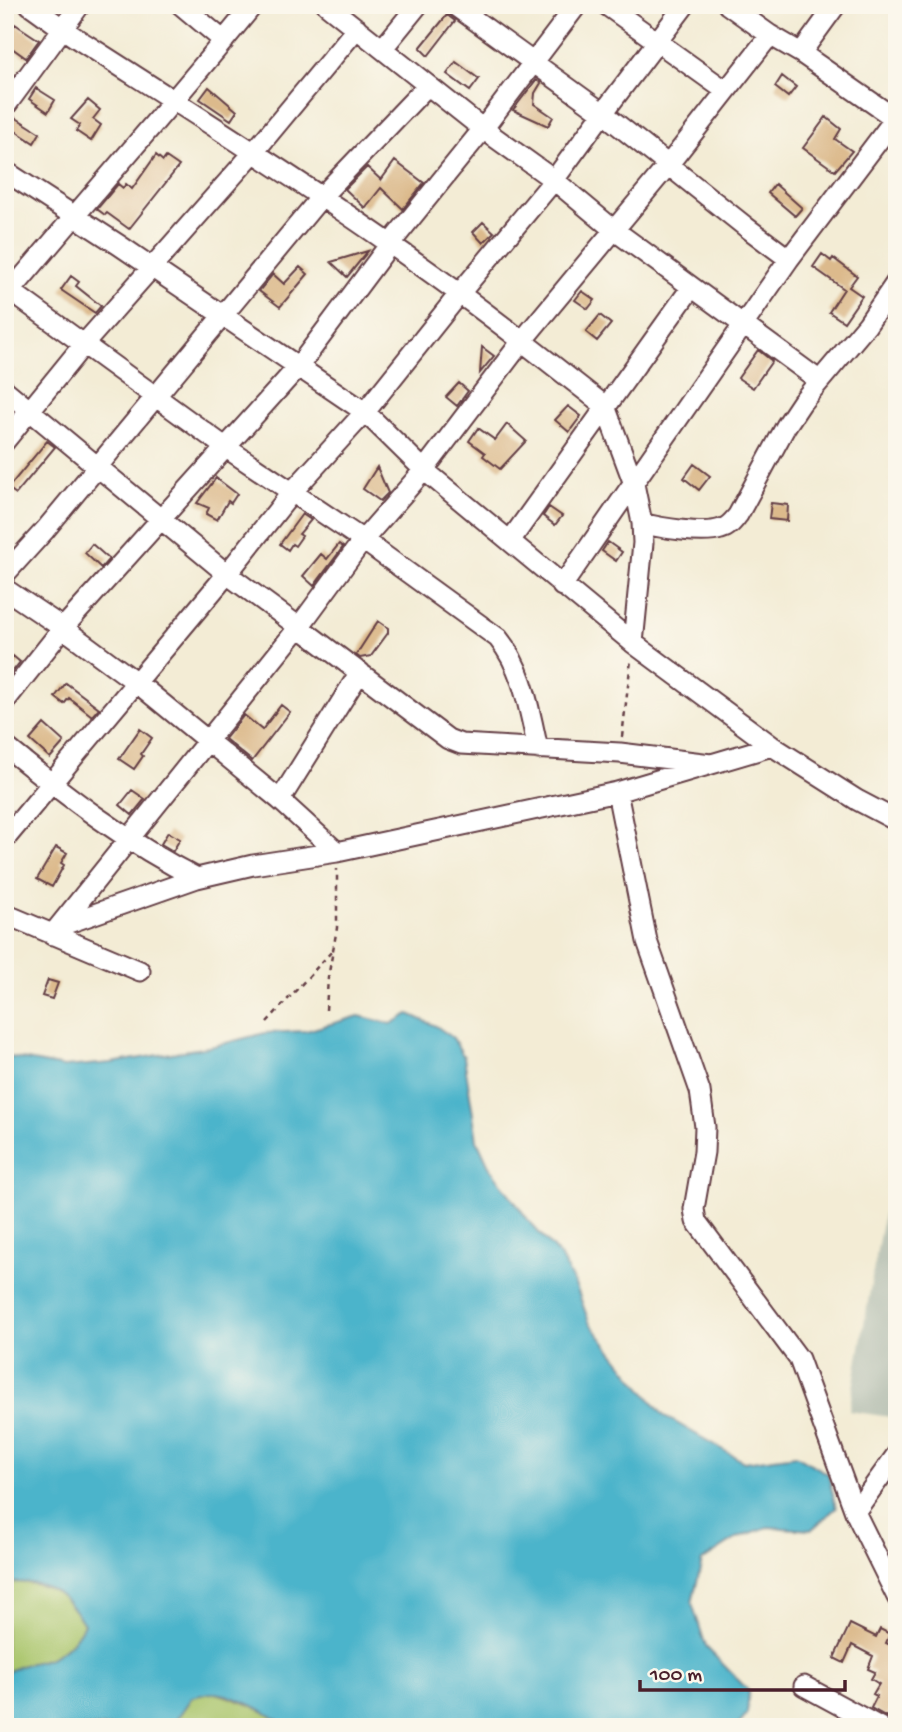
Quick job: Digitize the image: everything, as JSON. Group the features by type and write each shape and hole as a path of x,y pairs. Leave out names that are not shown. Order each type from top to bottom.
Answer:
{"street":[{"path":"30,5 83,43 254,152 390,244 460,293 606,406 634,484 642,523 643,542 633,643"},
{"path":"5,107 80,5"},
{"path":"181,5 224,41"},
{"path":"253,5 175,101 7,292 84,344 225,447 363,540 498,638 511,654 518,669 538,749"},
{"path":"327,5 483,129 554,180 614,230 820,381"},
{"path":"383,48 418,5"},
{"path":"454,5 603,113 789,259"},
{"path":"5,701 63,628 298,367 390,244 483,129 577,5"},
{"path":"606,5 726,91"},
{"path":"5,839 293,491 365,412 554,180 685,5"},
{"path":"562,586 789,259 896,118 728,5"},
{"path":"801,53 836,5"},
{"path":"5,441 84,344 254,152 357,28"},
{"path":"56,931 299,627 363,540 424,470 522,341 669,164 771,35"},
{"path":"5,574 45,530 321,197 428,85"},
{"path":"5,171 365,412 424,470 633,643 772,746 857,800 897,821"},
{"path":"642,523 663,529 697,530 720,530 730,525 786,426 867,325 897,281"},
{"path":"510,541 691,288"},
{"path":"5,390 227,573 448,739 473,746 620,753 711,764"},
{"path":"5,589 136,682 280,800 337,852"},
{"path":"280,800 359,672"},
{"path":"5,746 129,839 197,877"},
{"path":"56,931 197,877 337,852 617,792 772,746"},
{"path":"617,792 647,941 700,1091 704,1139 694,1209 696,1221 796,1354 855,1513 897,1597"},
{"path":"5,914 56,931 139,971"},
{"path":"855,1513 897,1454"},
{"path":"804,1686 880,1727"},
{"path":"892,1727 897,1718"}],"path":[{"path":"620,753 633,643"},
{"path":"326,1010 328,978 337,928 337,852"},
{"path":"267,1022 333,950"}],"shaded area":[{"path":"897,1135 897,1418 849,1411"}],"green space":[{"path":"5,1583 31,1583 57,1593 84,1624 73,1640 59,1653 5,1674"},
{"path":"213,1692 261,1710 286,1727 171,1727 192,1697"}],"water":[{"path":"409,1014 436,1026 453,1038 464,1057 477,1140 490,1168 532,1225 560,1256 577,1289 589,1322 663,1415 744,1462 796,1455 828,1474 836,1508 811,1530 768,1527 739,1537 702,1561 692,1603 706,1647 749,1691 747,1713 737,1727 286,1727 252,1706 232,1697 212,1693 192,1697 171,1727 5,1727 5,1674 59,1653 73,1640 84,1624 69,1603 52,1590 32,1583 5,1583 5,1056 64,1067 111,1063 214,1046 265,1033 306,1031 359,1016 391,1024"}],"building":[{"path":"447,15 455,21 428,56 420,48"},
{"path":"15,24 39,40 26,58 5,43 5,32"},
{"path":"456,62 479,79 470,91 447,74"},
{"path":"782,76 796,87 788,97 775,87"},
{"path":"536,80 541,83 535,93 534,104 553,117 548,126 513,110"},
{"path":"209,87 237,111 231,120 200,99"},
{"path":"36,88 55,100 48,112 29,99"},
{"path":"88,100 100,110 93,119 101,125 91,141 76,131 80,125 71,119"},
{"path":"13,116 40,133 34,143 5,124 7,119"},
{"path":"826,117 841,129 835,139 852,151 835,171 803,148"},
{"path":"156,155 163,161 166,157 179,166 129,229 97,209 118,184 123,188 126,184 132,189"},
{"path":"395,161 424,183 403,209 381,188 365,208 345,189 367,167 381,180"},
{"path":"775,184 802,208 795,216 768,193"},
{"path":"483,222 494,232 483,243 473,232"},
{"path":"368,251 347,277 331,262"},
{"path":"822,254 831,261 833,258 857,276 849,287 862,296 844,322 829,312 844,289 813,267"},
{"path":"300,267 308,274 280,307 259,291 273,274 284,284"},
{"path":"71,276 79,282 76,286 101,306 95,313 61,290"},
{"path":"582,291 595,300 588,309 575,300"},
{"path":"600,315 611,324 597,341 586,332"},
{"path":"482,347 494,356 480,373"},
{"path":"758,350 772,361 753,388 738,378"},
{"path":"459,383 468,391 457,406 446,397"},
{"path":"568,406 581,416 569,432 555,420"},
{"path":"507,424 526,441 500,469 469,441 478,428 495,440"},
{"path":"47,441 55,447 16,494 8,488"},
{"path":"694,464 710,476 699,490 684,478"},
{"path":"377,467 388,493 380,501 363,489"},
{"path":"216,478 237,494 231,503 228,501 217,520 206,514 209,508 197,503"},
{"path":"771,503 788,505 787,521 769,519"},
{"path":"549,507 562,516 555,525 543,516"},
{"path":"302,514 311,520 299,534 302,536 295,546 292,544 288,550 280,544"},
{"path":"608,542 622,552 616,561 602,551"},
{"path":"92,544 109,559 101,568 85,553"},
{"path":"339,544 343,547 314,586 303,576 321,554 327,559"},
{"path":"378,621 388,628 388,633 371,656 360,658 356,655"},
{"path":"13,656 20,662 5,681 5,665"},
{"path":"66,683 99,708 92,716 69,698 64,704 55,697"},
{"path":"281,705 290,712 252,761 225,739 244,715 262,730"},
{"path":"44,724 64,742 50,758 30,740"},
{"path":"140,729 152,738 134,769 119,759"},
{"path":"132,790 145,799 132,815 120,805"},
{"path":"168,832 180,839 173,851 161,844"},
{"path":"56,847 67,853 52,887 37,879"},
{"path":"48,980 58,983 52,999 42,996"},
{"path":"850,1624 876,1637 880,1629 890,1634 886,1643 897,1648 897,1708 892,1705 887,1717 871,1708 877,1696 873,1694 879,1684 871,1679 875,1672 868,1669 873,1656 852,1645 844,1663 834,1658"}]}
